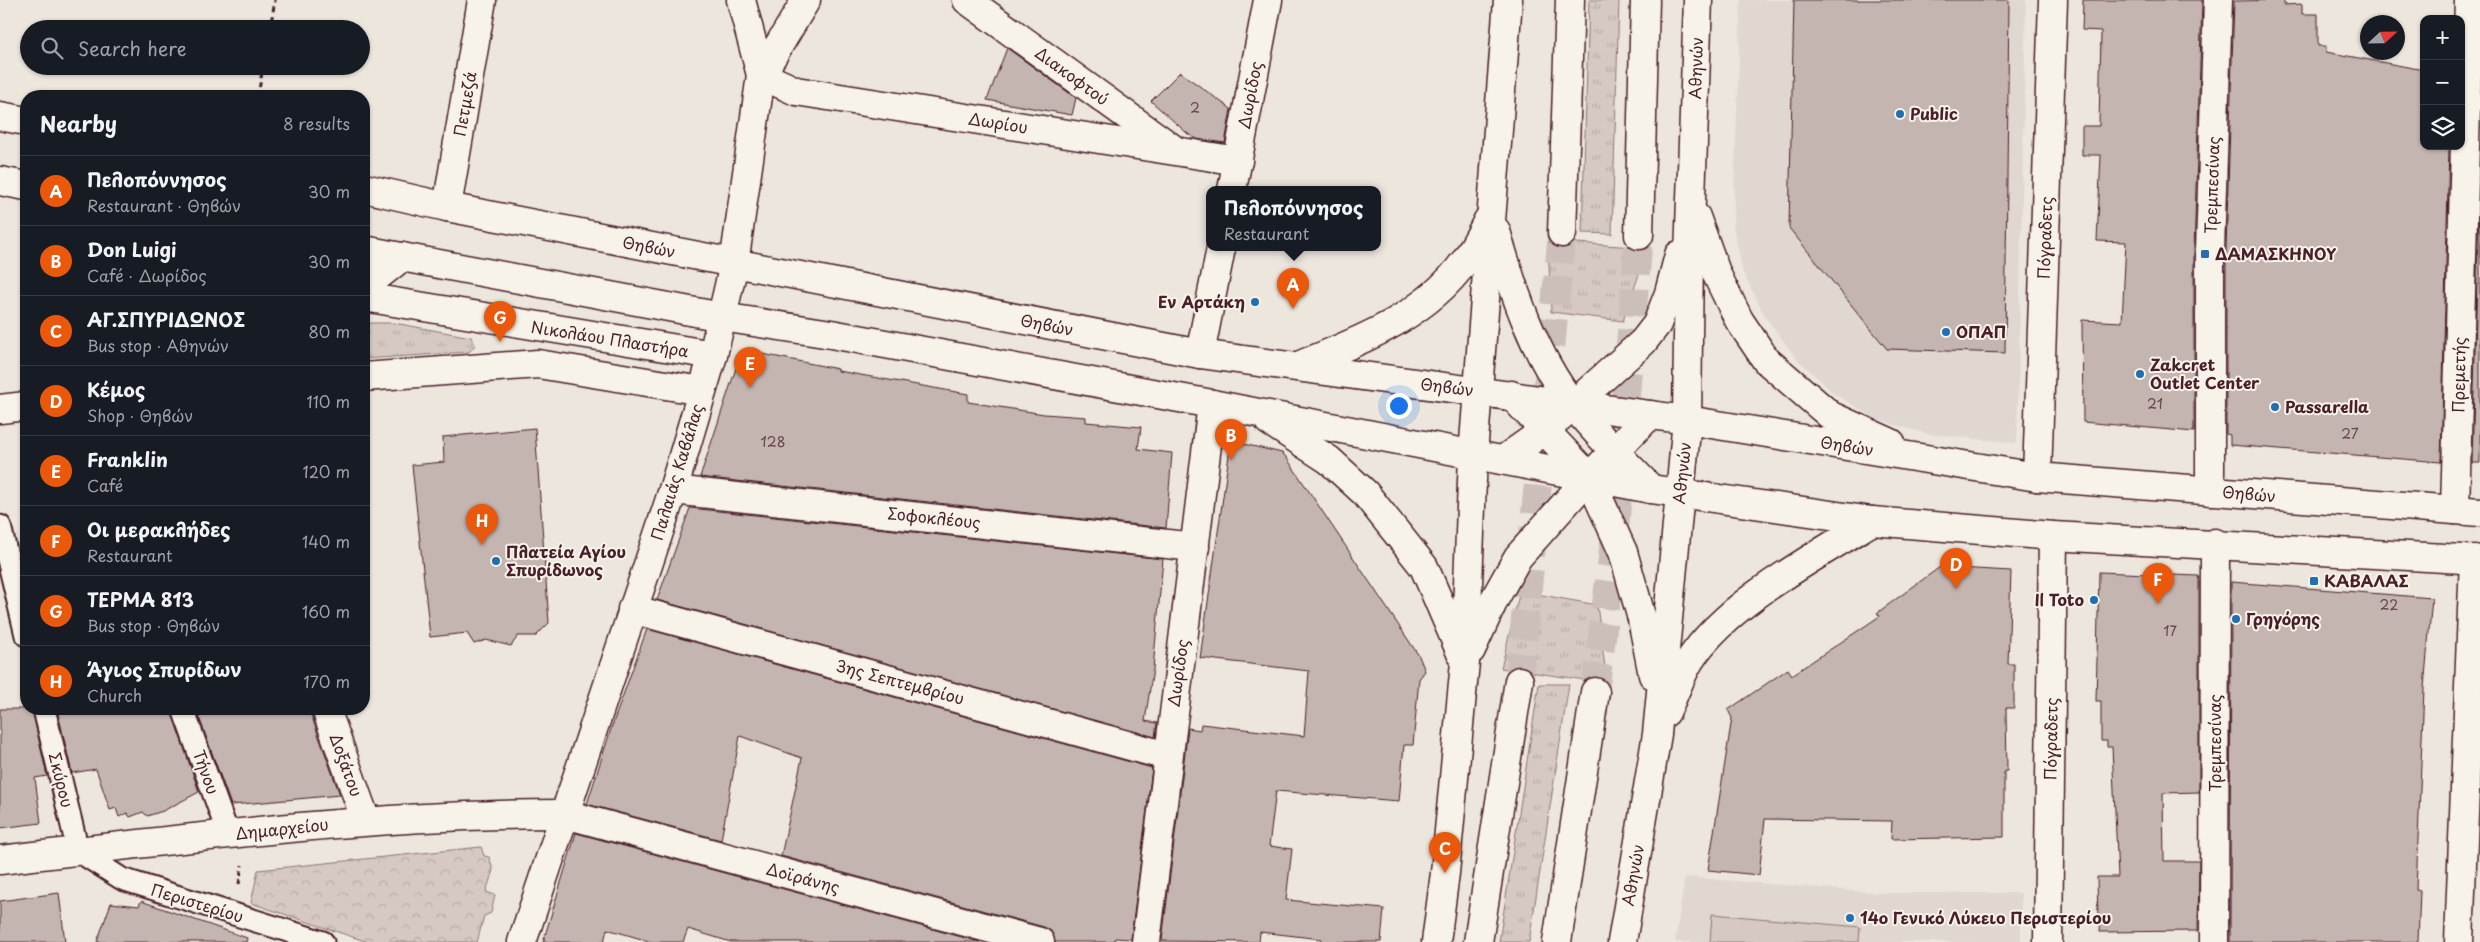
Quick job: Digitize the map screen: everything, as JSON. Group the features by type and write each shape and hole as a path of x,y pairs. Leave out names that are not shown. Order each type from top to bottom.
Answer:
{"main road":[{"name":"Πετμεζά","path":"447,207 482,0"},
{"path":"741,0 761,75"},
{"name":"Παλαιάς Καβάλας","path":"522,942 673,490 713,355 734,264 761,75 806,0"},
{"name":"Διακοφτού","path":"967,0 1177,152"},
{"name":"Δωρίδος","path":"1233,186 1268,0"},
{"path":"1436,942 1445,873 1465,662 1473,455 1508,0"},
{"path":"1562,233 1570,0"},
{"path":"1639,235 1645,0"},
{"name":"Αθηνών","path":"1622,942 1657,734 1687,420 1691,204 1698,0"},
{"name":"Πόγραδετς","path":"2036,477 2053,0"},
{"name":"Τρεμπεσίνας","path":"2210,491 2210,250 2218,0"},
{"name":"Πρεμετής","path":"2468,511 2472,186 2469,0"},
{"path":"2473,0 2480,2"},
{"name":"Δωρίου","path":"761,75 796,92 1238,161"},
{"path":"0,116 20,120"},
{"path":"0,181 20,185"},
{"name":"Θηβών","path":"370,189 447,207 734,264 1200,354 1687,420 2036,477 2468,511"},
{"path":"1503,460 1544,431 1643,342 1657,324 1669,293 1691,204"},
{"path":"1691,204 1721,283 1740,320 1766,360 1831,416 1924,458"},
{"path":"1296,367 1363,340 1404,317 1434,295 1465,261 1492,215"},
{"path":"1492,215 1524,316 1543,357 1573,404 1615,452 1651,489"},
{"path":"370,251 722,317 831,334 1212,404 1651,489 1872,521 2053,536 2477,560 2459,942"},
{"path":"1200,354 1220,251"},
{"path":"370,282 402,257"},
{"name":"Νικολάου Πλαστήρα","path":"370,298 713,355"},
{"path":"370,377 538,364 702,391"},
{"path":"1511,395 1589,477 1623,552 1642,619 1654,680 1657,734"},
{"name":"Δωρίδος","path":"1146,942 1167,756 1212,404"},
{"path":"0,409 20,407"},
{"path":"1257,413 1329,460 1365,493 1424,567 1465,662"},
{"path":"1465,662 1494,600 1518,557 1589,477 1650,415"},
{"name":"Σοφοκλέους","path":"673,490 1195,547"},
{"path":"1657,734 1689,661 1722,620 1764,589 1872,521"},
{"name":"Πόγραδετς","path":"2048,942 2053,536"},
{"name":"Τρεμπεσίνας","path":"2214,942 2215,544"},
{"name":"3ης Σεπτεμβρίου","path":"632,608 1167,756"},
{"path":"1478,942 1518,681"},
{"path":"1557,942 1595,692"},
{"name":"Δοξάτου","path":"328,715 366,821"},
{"name":"Δημαρχείου","path":"0,860 238,833 366,821 492,814 565,814"},
{"name":"Δοϊράνης","path":"565,814 1040,942"}],"street":[{"path":"0,526 20,610"},
{"name":"Σκύρου","path":"45,715 78,851"},
{"name":"Τήνου","path":"186,715 238,833"},
{"name":"Περιστερίου","path":"78,851 122,879 322,942"}],"path":[{"path":"271,20 274,0"},
{"path":"259,90 262,75"},
{"path":"234,914 238,833"}],"shaded area":[{"name":"Public","path":"1741,0 2026,0 2017,443 1928,434 1879,420 1836,395 1798,360 1766,318 1743,272 1733,226"},
{"name":"14ο Γενικό Λύκειο Περιστερίου","path":"1685,877 1881,893 2021,893 2021,942 1675,942"}],"green space":[{"path":"1589,0 1619,0 1612,234 1582,233"},
{"path":"1548,241 1648,248 1623,321 1551,312"},
{"path":"394,323 471,337 475,345 469,352 370,359 370,324"},
{"path":"1520,591 1597,605 1607,683 1501,668"},
{"path":"1539,684 1569,684 1529,942 1499,942"},
{"path":"481,847 484,856 489,857 493,870 486,892 495,895 491,913 484,916 477,942 368,942 251,903 258,870"},
{"path":"1712,914 1860,927 1859,942 1710,942"}],"building":[{"name":"Public","path":"1794,0 2009,0 2005,353 1887,349 1789,228"},
{"path":"2083,0 2202,0 2194,250 2194,432 2083,422 2082,320 2122,322 2126,242 2097,241 2101,155 2082,155 2082,126 2099,126 2101,31 2082,30"},
{"path":"2284,0 2284,5 2302,4 2302,14 2318,14 2318,46 2326,46 2326,52 2360,58 2360,60 2420,69 2420,150 2449,150 2441,462 2230,445 2230,435 2226,434 2226,250 2234,1"},
{"path":"1007,48 1076,98 1072,115 987,100"},
{"path":"1180,72 1231,109 1225,143 1197,139 1188,134 1151,101"},
{"path":"2480,169 2480,463 2472,463"},
{"path":"742,350 838,369 838,371 968,394 968,402 1044,414 1086,417 1086,422 1141,427 1138,449 1172,453 1166,528 700,477"},
{"path":"535,428 549,623 536,636 518,636 511,646 486,640 474,644 467,633 430,637 412,465 444,462 443,437"},
{"path":"1231,441 1282,453 1286,457 1419,656 1425,671 1419,679 1413,745 1404,745 1399,801 1276,791 1269,846 1292,849 1286,900 1384,909 1381,942 1321,942 1322,939 1260,932 1259,942 1162,941 1188,728 1200,730 1201,724 1304,736 1309,671 1200,658"},
{"path":"690,508 1163,559 1153,669 1145,721 1157,723 1155,737 657,600"},
{"path":"1940,567 2011,571 2008,664 2014,664 2014,708 2006,708 2007,771 2004,771 2004,837 1891,839 1892,821 1765,819 1759,875 1708,870 1732,718 1728,710 1788,669 1792,675 1880,616 1877,613"},
{"path":"2099,572 2198,576 2199,792 2163,793 2164,861 2199,861 2198,931 2100,932 2101,917 2098,917 2097,877 2118,877 2112,747 2107,747 2107,741 2101,741 2101,701 2096,701"},
{"path":"2231,582 2432,598 2424,688 2416,890 2420,891 2418,942 2230,942"},
{"path":"647,629 1152,768 1131,939 1115,938 1114,942 1055,942 1051,931 1044,927 781,856 802,758 740,736 721,840 587,804 612,726"},
{"path":"0,709 20,709 20,715 33,715 47,776 35,778 41,823 0,828"},
{"path":"58,715 173,715 199,792 163,811 147,816 143,812 130,817 127,813 119,817 116,808 110,810 96,769 72,773"},
{"path":"198,715 311,715 340,795 231,805"},
{"path":"576,833 980,942 731,942 688,929 683,942 652,942 607,929 604,942 543,942"},
{"path":"59,893 65,942 0,942 0,901"},
{"path":"141,901 247,938 246,942 97,942 111,903 139,906"}],"tunnel":[{"path":"1519,681 1562,233"},
{"path":"1595,692 1614,542 1639,235"}],"place":[{"name":"Public","path":"1900,114"},
{"name":"ΔΑΜΑΣΚΗΝΟΥ","path":"2205,254"},
{"name":"Εν Αρτάκη","path":"1255,302"},
{"name":"Πελοπόννησος","path":"1293,309"},
{"name":"ΟΠΑΠ","path":"1946,332"},
{"name":"ΤΕΡΜΑ 813","path":"500,342"},
{"name":"Zakcret Outlet Center","path":"2140,374"},
{"name":"Franklin","path":"750,388"},
{"name":"Passarella","path":"2275,407"},
{"name":"Don Luigi","path":"1231,460"},
{"name":"Άγιος Σπυρίδων","path":"482,545"},
{"name":"Πλατεία Αγίου Σπυρίδωνος","path":"496,561"},
{"name":"ΚΑΒΑΛΑΣ","path":"2314,581"},
{"name":"Κέμος","path":"1956,589"},
{"name":"Il Toto","path":"2094,600"},
{"name":"Οι μερακλήδες","path":"2158,604"},
{"name":"Γρηγόρης","path":"2236,619"},
{"name":"ΑΓ.ΣΠΥΡΙΔΩΝΟΣ","path":"1445,873"},
{"name":"14ο Γενικό Λύκειο Περιστερίου","path":"1850,918"}]}
